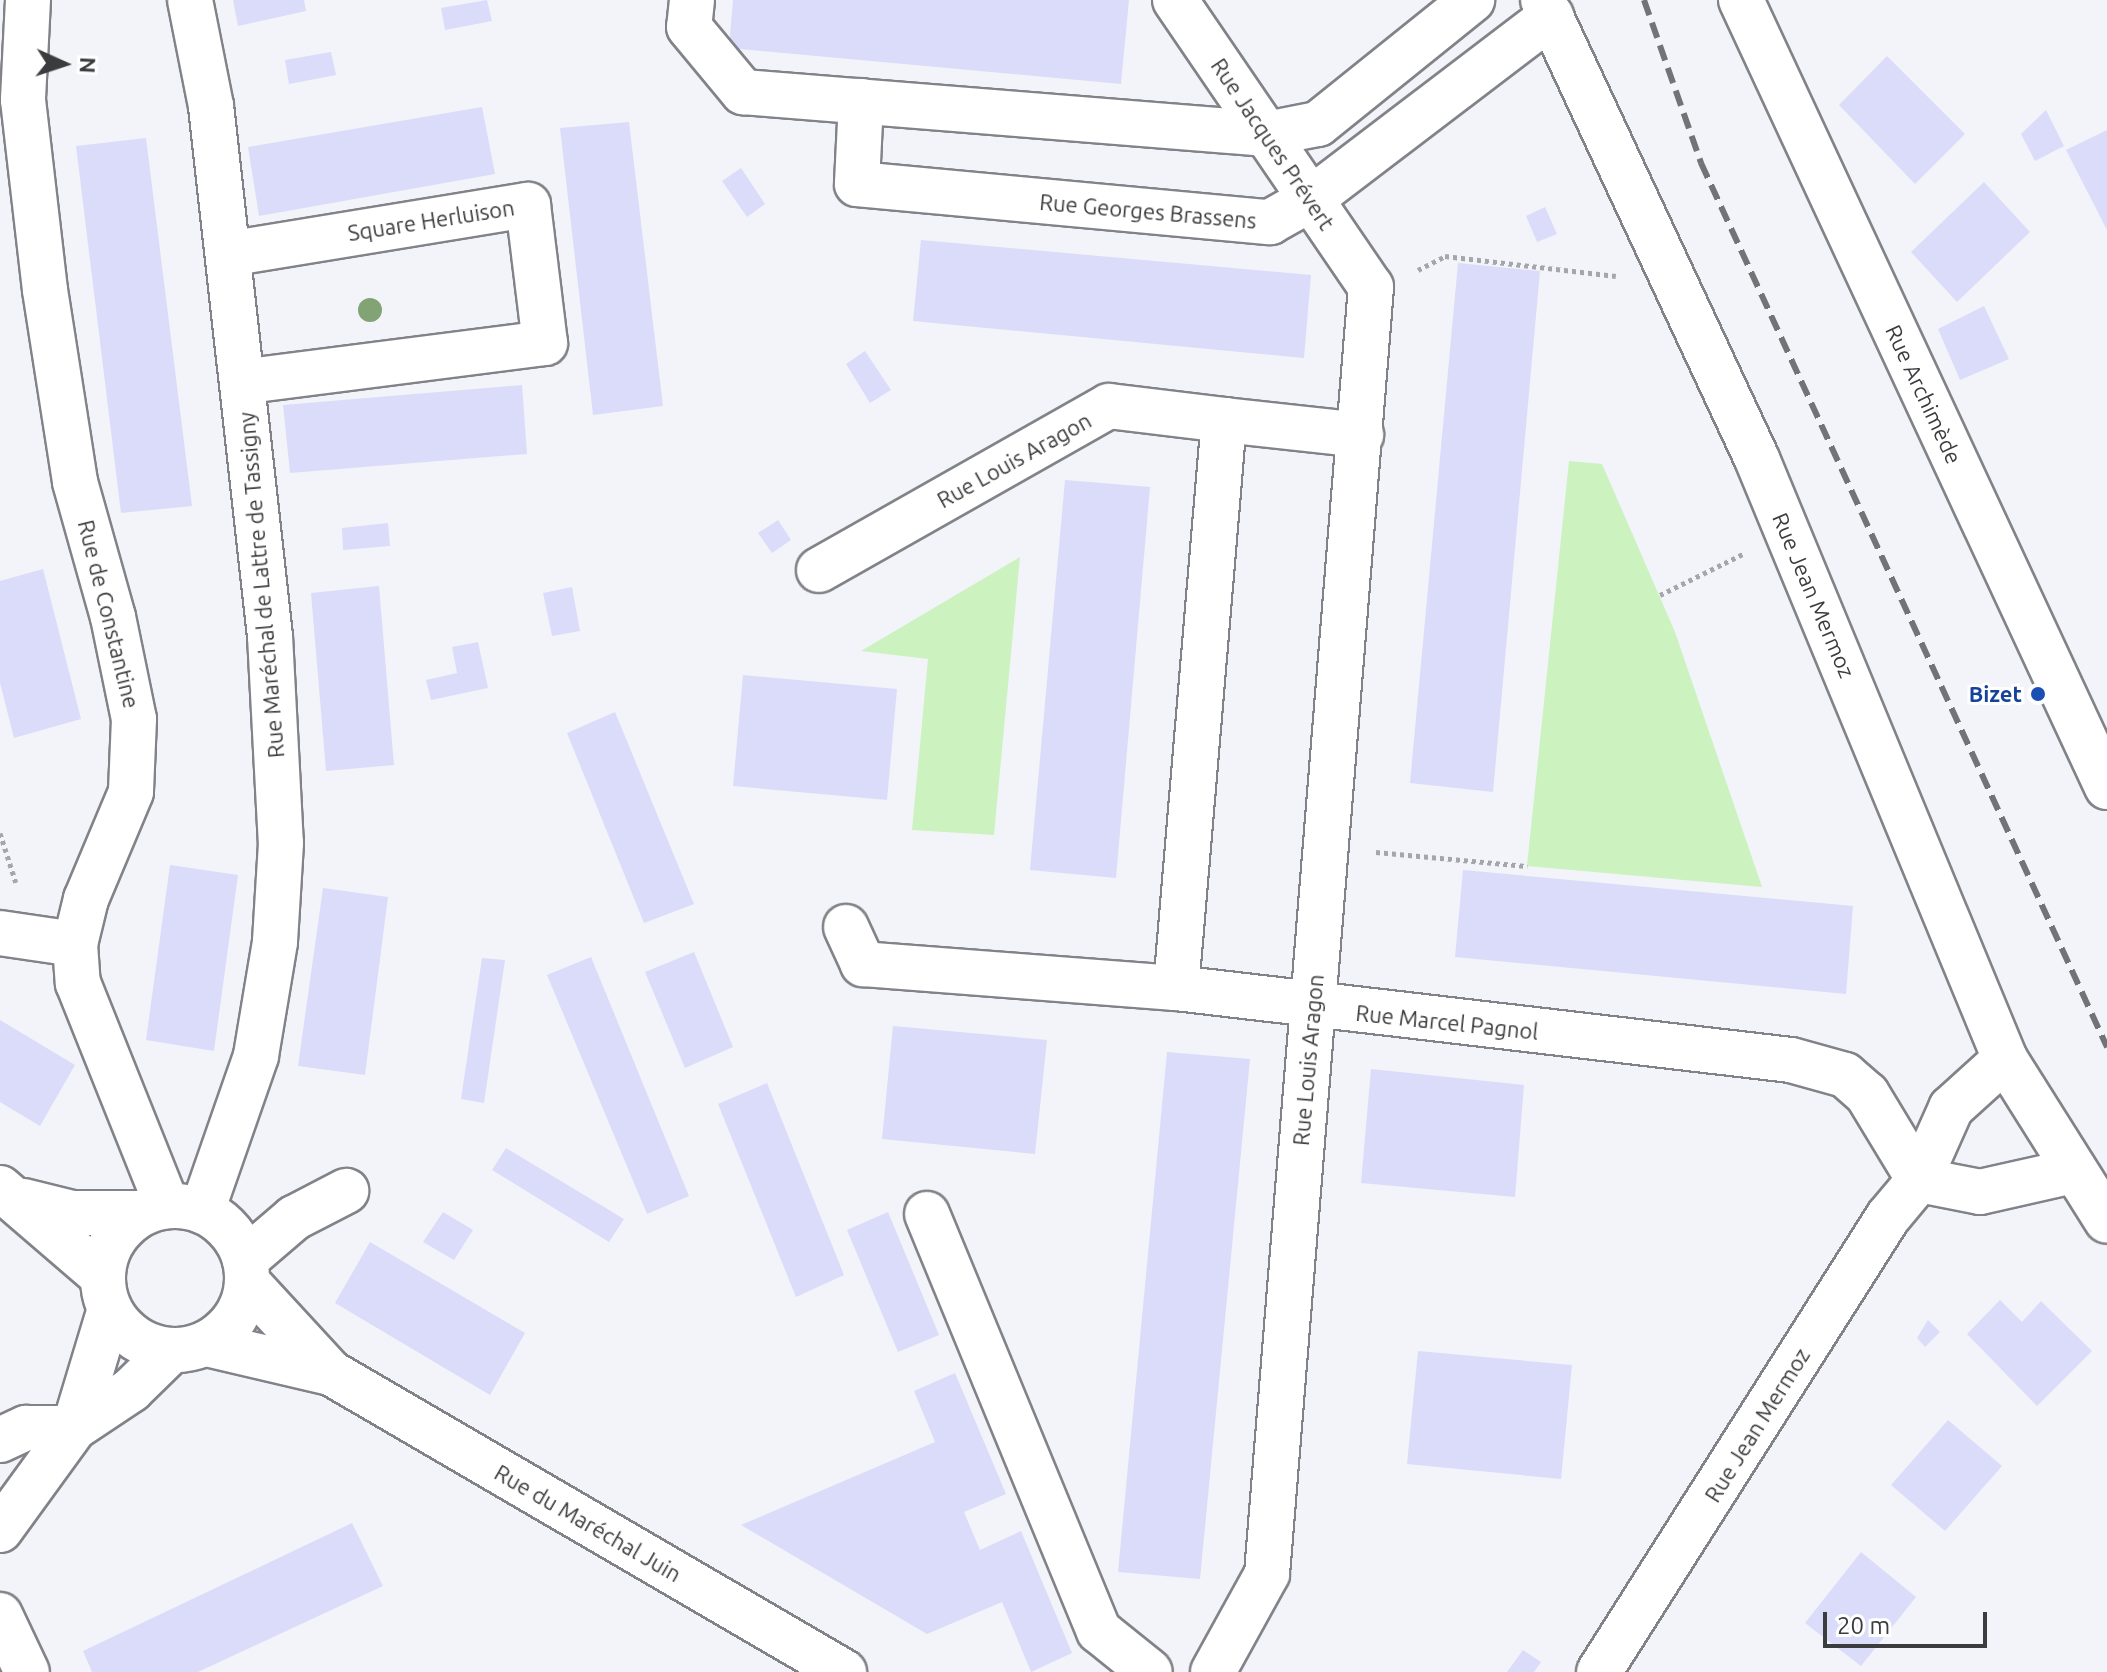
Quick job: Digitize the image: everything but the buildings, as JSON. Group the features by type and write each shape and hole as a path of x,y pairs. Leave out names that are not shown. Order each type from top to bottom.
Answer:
{"street":[{"name":"Rue de Constantine","path":"28,0 23,100 45,290 75,482 113,617 134,719 131,792 86,899 75,944 78,983 170,1210"},
{"name":"Rue Maréchal de Lattre de Tassigny","path":"170,1210 256,1056 275,942 281,843 270,636 211,106 190,0"},
{"path":"692,0 689,27 743,92 1266,134 1318,124 1472,0"},
{"name":"Rue Jacques Prévert","path":"1175,0 1371,287"},
{"name":"Rue Archimède","path":"1743,3 2107,787"},
{"name":"Rue Georges Brassens","path":"861,101 857,184 1270,222 1311,199 1547,8"},
{"name":"Rue Jean Mermoz","path":"1547,8 1757,459 2005,1059 1951,1108 1919,1180 1888,1217 1599,1672"},
{"name":"Square Herluison","path":"228,254 528,205 545,343 242,382"},
{"name":"Rue Louis Aragon","path":"1213,1672 1267,1574 1371,287"},
{"name":"Rue Louis Aragon","path":"819,570 1109,406 1361,435"},
{"path":"1176,988 1224,420"},
{"name":"Rue Marcel Pagnol","path":"846,927 863,964 1176,988 1312,1007 1805,1064 1845,1075 1867,1094 1919,1180"},
{"path":"0,933 75,944"},
{"path":"2005,1059 2107,1221"},
{"path":"1919,1180 1980,1192 2073,1171"},
{"path":"0,1530 74,1428 235,1318 246,1271 294,1218 346,1191"},
{"path":"9,1194 72,1213 170,1210 221,1222 246,1271"},
{"path":"9,1194 105,1293 134,1340 189,1348"},
{"path":"74,1428 105,1293 112,1239 170,1210"},
{"path":"927,1214 1099,1631 1150,1672"},
{"name":"Rue du Maréchal Juin","path":"246,1271 331,1373 844,1672"},
{"name":"Rue du Maréchal Juin","path":"189,1348 331,1373"},
{"path":"0,1440 26,1428 74,1428"},
{"path":"0,1615 27,1672"}],"path":[{"path":"1413,272 1445,256 1629,278"},
{"path":"1660,595 1751,550"},
{"path":"0,833 16,883"},
{"path":"1359,850 1527,866"}],"green space":[{"path":"1569,461 1602,464 1675,632 1762,887 1527,866"},
{"path":"1020,557 994,835 912,830 928,659 861,651"}],"railway":[{"path":"1644,0 1701,163 2107,1047"}],"place":[{"name":"Bizet","path":"2038,694"}]}
